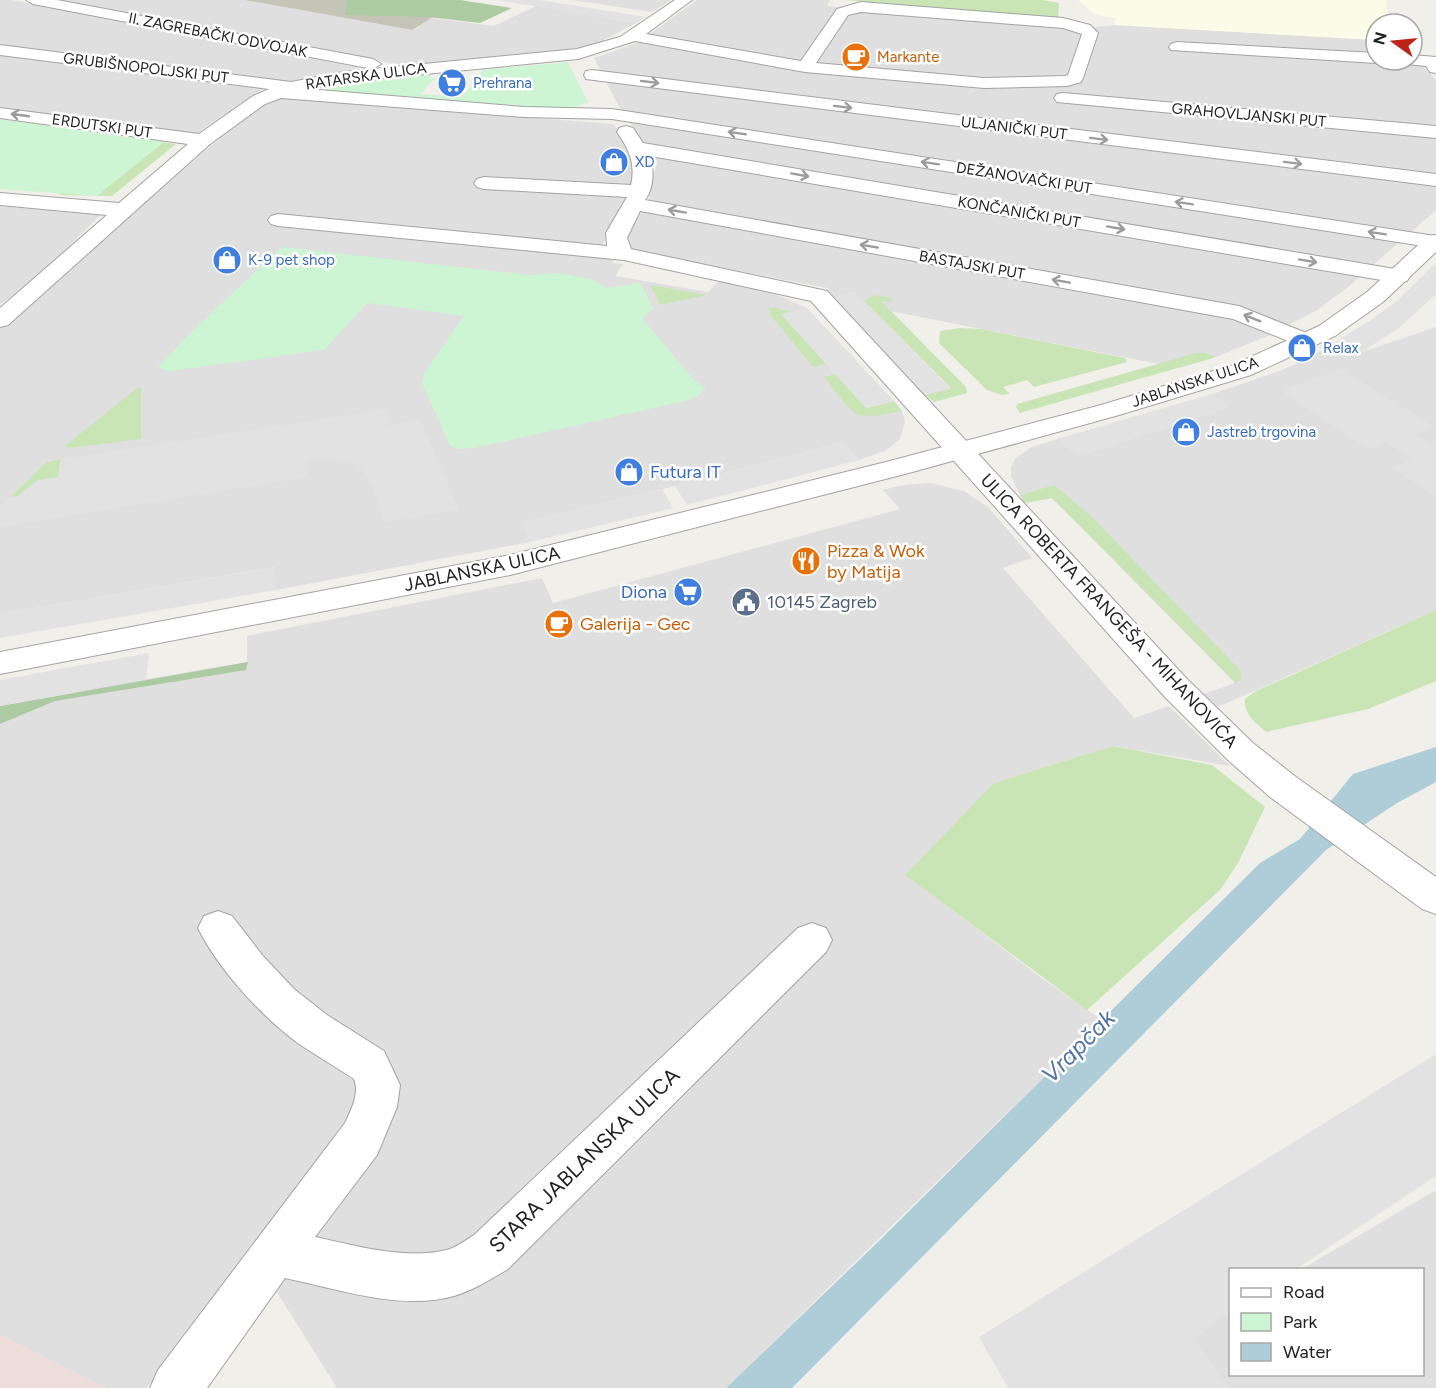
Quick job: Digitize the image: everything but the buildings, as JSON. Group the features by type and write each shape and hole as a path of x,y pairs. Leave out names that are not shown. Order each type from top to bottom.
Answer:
{"street":[{"name":"II. ZAGREBAČKI ODVOJAK","path":"33,0 404,70"},
{"name":"RATARSKA ULICA","path":"0,320 203,140 242,110 284,90 344,77 578,54 632,36 685,0"},
{"name":"RATARSKA ULICA","path":"632,36 805,67 984,83 1067,81 1075,78 1090,33 1084,28 1063,22 861,7 842,12 805,67"},
{"path":"1178,47 1364,57"},
{"name":"GRUBIŠNOPOLJSKI PUT","path":"0,50 284,90 524,112 612,114"},
{"path":"578,54 592,75 612,114 638,148 643,162 638,198 615,236 617,245 624,254"},
{"name":"ULJANIČKI PUT","path":"592,75 1436,180"},
{"name":"GRAHOVLJANSKI PUT","path":"1063,98 1436,132"},
{"name":"ERDUTSKI PUT","path":"0,112 203,140"},
{"name":"DEŽANOVAČKI PUT","path":"612,114 1435,242"},
{"name":"KONČANIČKI PUT","path":"638,148 1400,276"},
{"name":"BASTAJSKI PUT","path":"484,183 638,198 1239,313 1306,341"},
{"path":"0,199 125,210"},
{"path":"278,220 624,254 819,296 958,451"},
{"name":"JABLANSKA ULICA","path":"0,663 510,565 1099,413 1242,370 1306,341 1351,316 1400,276 1435,242"},
{"name":"ULICA ROBERTA FRANGEŠA - MIHANOVIĆA","path":"958,451 1181,694 1241,752 1283,787 1436,897"},
{"path":"177,1388 275,1252 361,1139 375,1107 378,1085 369,1065 312,1029 280,1002 249,969 218,928"},
{"name":"STARA JABLANSKA ULICA","path":"275,1252 384,1273 425,1276 453,1272 491,1252 812,940"}],"shaded area":[{"path":"0,0 100,16 360,68 286,82 0,45"},
{"path":"53,0 249,0 412,30 432,18 494,26 536,6 636,23 602,41 568,52 401,65"},
{"path":"245,0 461,0 412,30"},
{"path":"497,0 540,0 645,17 636,23"},
{"path":"572,0 671,0 652,12"},
{"path":"697,0 830,0 827,6 1073,30 1114,25 1364,39 1364,72 1424,72 1424,66 1436,81 1436,210 1347,288 1317,310 1272,334 1216,357 1179,368 870,307 854,292 834,298 827,288 624,249 628,233 648,201 657,163 617,103 594,58 637,43"},
{"path":"1078,0 1386,0 1388,12 1364,12 1364,39 1114,25 1115,18 1096,15"},
{"path":"0,54 267,86 193,136 0,107"},
{"path":"278,98 613,124 628,142 634,155 631,197 596,255 615,258 612,263 623,264 615,276 708,292 720,280 765,290 807,308 782,315 866,408 894,401 902,411 905,422 900,439 885,451 859,460 843,442 675,486 522,522 530,542 276,590 274,567 0,614 0,329 238,122"},
{"path":"0,206 100,215 49,267 0,305"},
{"path":"1436,263 1436,294 1400,327 1362,352 1337,341 1398,300"},
{"path":"854,292 951,389 924,395 834,298"},
{"path":"807,308 894,401 866,408 781,314"},
{"path":"1436,327 1436,610 1218,707 1203,694 1235,683 1052,498 1024,503 1011,476 1011,467 1015,459 1030,448 1057,439 1079,456 1230,407 1212,394 1282,370 1311,357 1337,341 1362,352"},
{"path":"1341,369 1434,426 1415,434 1436,447 1436,497 1392,468 1412,459 1386,442 1368,450 1279,391"},
{"path":"1212,394 1231,407 1079,456 1057,439"},
{"path":"388,409 388,426 420,419 459,509 384,523 372,485 361,469 340,460 307,459 308,477 0,527 0,505 10,497 18,496 38,480 58,477 61,459"},
{"path":"843,442 859,460 687,505 675,486"},
{"path":"929,483 964,491 988,507 1032,558 1003,568 1134,718 1169,706 1230,766 1113,746 1003,780 992,786 906,875 1043,979 1102,1020 726,1388 337,1388 251,1251 177,1354 146,1388 105,1388 0,1335 0,724 77,691 247,662 247,636 542,578 553,603 900,509 883,490 903,485"},
{"path":"662,489 673,508 530,542 521,522"},
{"path":"275,567 276,590 0,638 0,614"},
{"path":"149,653 146,679 0,706 0,680"},
{"path":"1436,1054 1436,1176 1298,1268 1229,1268 1229,1314 1194,1338 1229,1388 1008,1388 979,1337"},
{"path":"1436,1190 1436,1388 1220,1388 1185,1339 1229,1313 1229,1376 1424,1376 1424,1268 1304,1268"},
{"path":"0,1335 105,1388 0,1388"}],"green space":[{"path":"347,0 460,0 512,8 480,23 429,17 345,15"},
{"path":"847,0 1042,0 1059,3 1058,19"},
{"path":"568,62 588,102 568,110 306,92 369,80 431,74 430,78 435,78 421,94 462,97 482,70"},
{"path":"0,119 164,142 97,196 0,189"},
{"path":"74,130 176,144 112,196 61,195 45,183"},
{"path":"282,247 529,275 557,273 592,279 607,288 638,283 641,284 653,309 642,318 694,380 706,388 698,396 689,400 474,448 457,449 450,446 422,383 425,372 464,316 367,303 324,350 170,371 157,368 196,327"},
{"path":"650,285 707,295 660,305"},
{"path":"875,295 892,298 891,302 881,301 966,387 967,393 934,402 924,395 951,388 864,301"},
{"path":"768,308 792,312 782,315 826,364 813,367 771,316"},
{"path":"960,328 981,329 1125,358 1127,362 1034,387 1027,380 1003,387 1010,394 1002,395 987,390 939,343 940,331"},
{"path":"1196,353 1206,353 1216,357 1020,413 1016,407 1017,404"},
{"path":"836,374 866,408 894,401 902,411 872,416 855,413 824,377"},
{"path":"141,387 141,439 71,448 65,446 137,388"},
{"path":"61,459 58,478 38,480 18,496 10,497 47,462"},
{"path":"1054,485 1090,515 1239,669 1241,675 1238,682 1236,683 1052,498 1024,503 1020,495"},
{"path":"1436,610 1436,681 1368,709 1266,732 1248,714 1245,699 1256,691"},
{"path":"248,662 246,670 55,701 0,724 0,706"},
{"path":"1113,746 1212,765 1265,807 1238,863 1221,889 1087,1010 905,875 992,785"}],"water":[{"name":"Vrapčak","path":"1436,747 1436,782 1397,803 1326,850 792,1388 726,1388 880,1240 1260,863 1300,839 1353,774"}],"place":[{"name":"Markante","path":"856,57"},
{"name":"Prehrana","path":"452,83"},
{"name":"XD","path":"614,162"},
{"name":"K-9 pet shop","path":"227,260"},
{"name":"Relax","path":"1302,348"},
{"name":"Jastreb trgovina","path":"1186,432"},
{"name":"Futura IT","path":"629,472"},
{"name":"Pizza & Wok by Matija","path":"806,561"},
{"name":"Diona","path":"688,592"},
{"name":"10145 Zagreb","path":"746,602"},
{"name":"Galerija - Gec","path":"559,624"}]}
